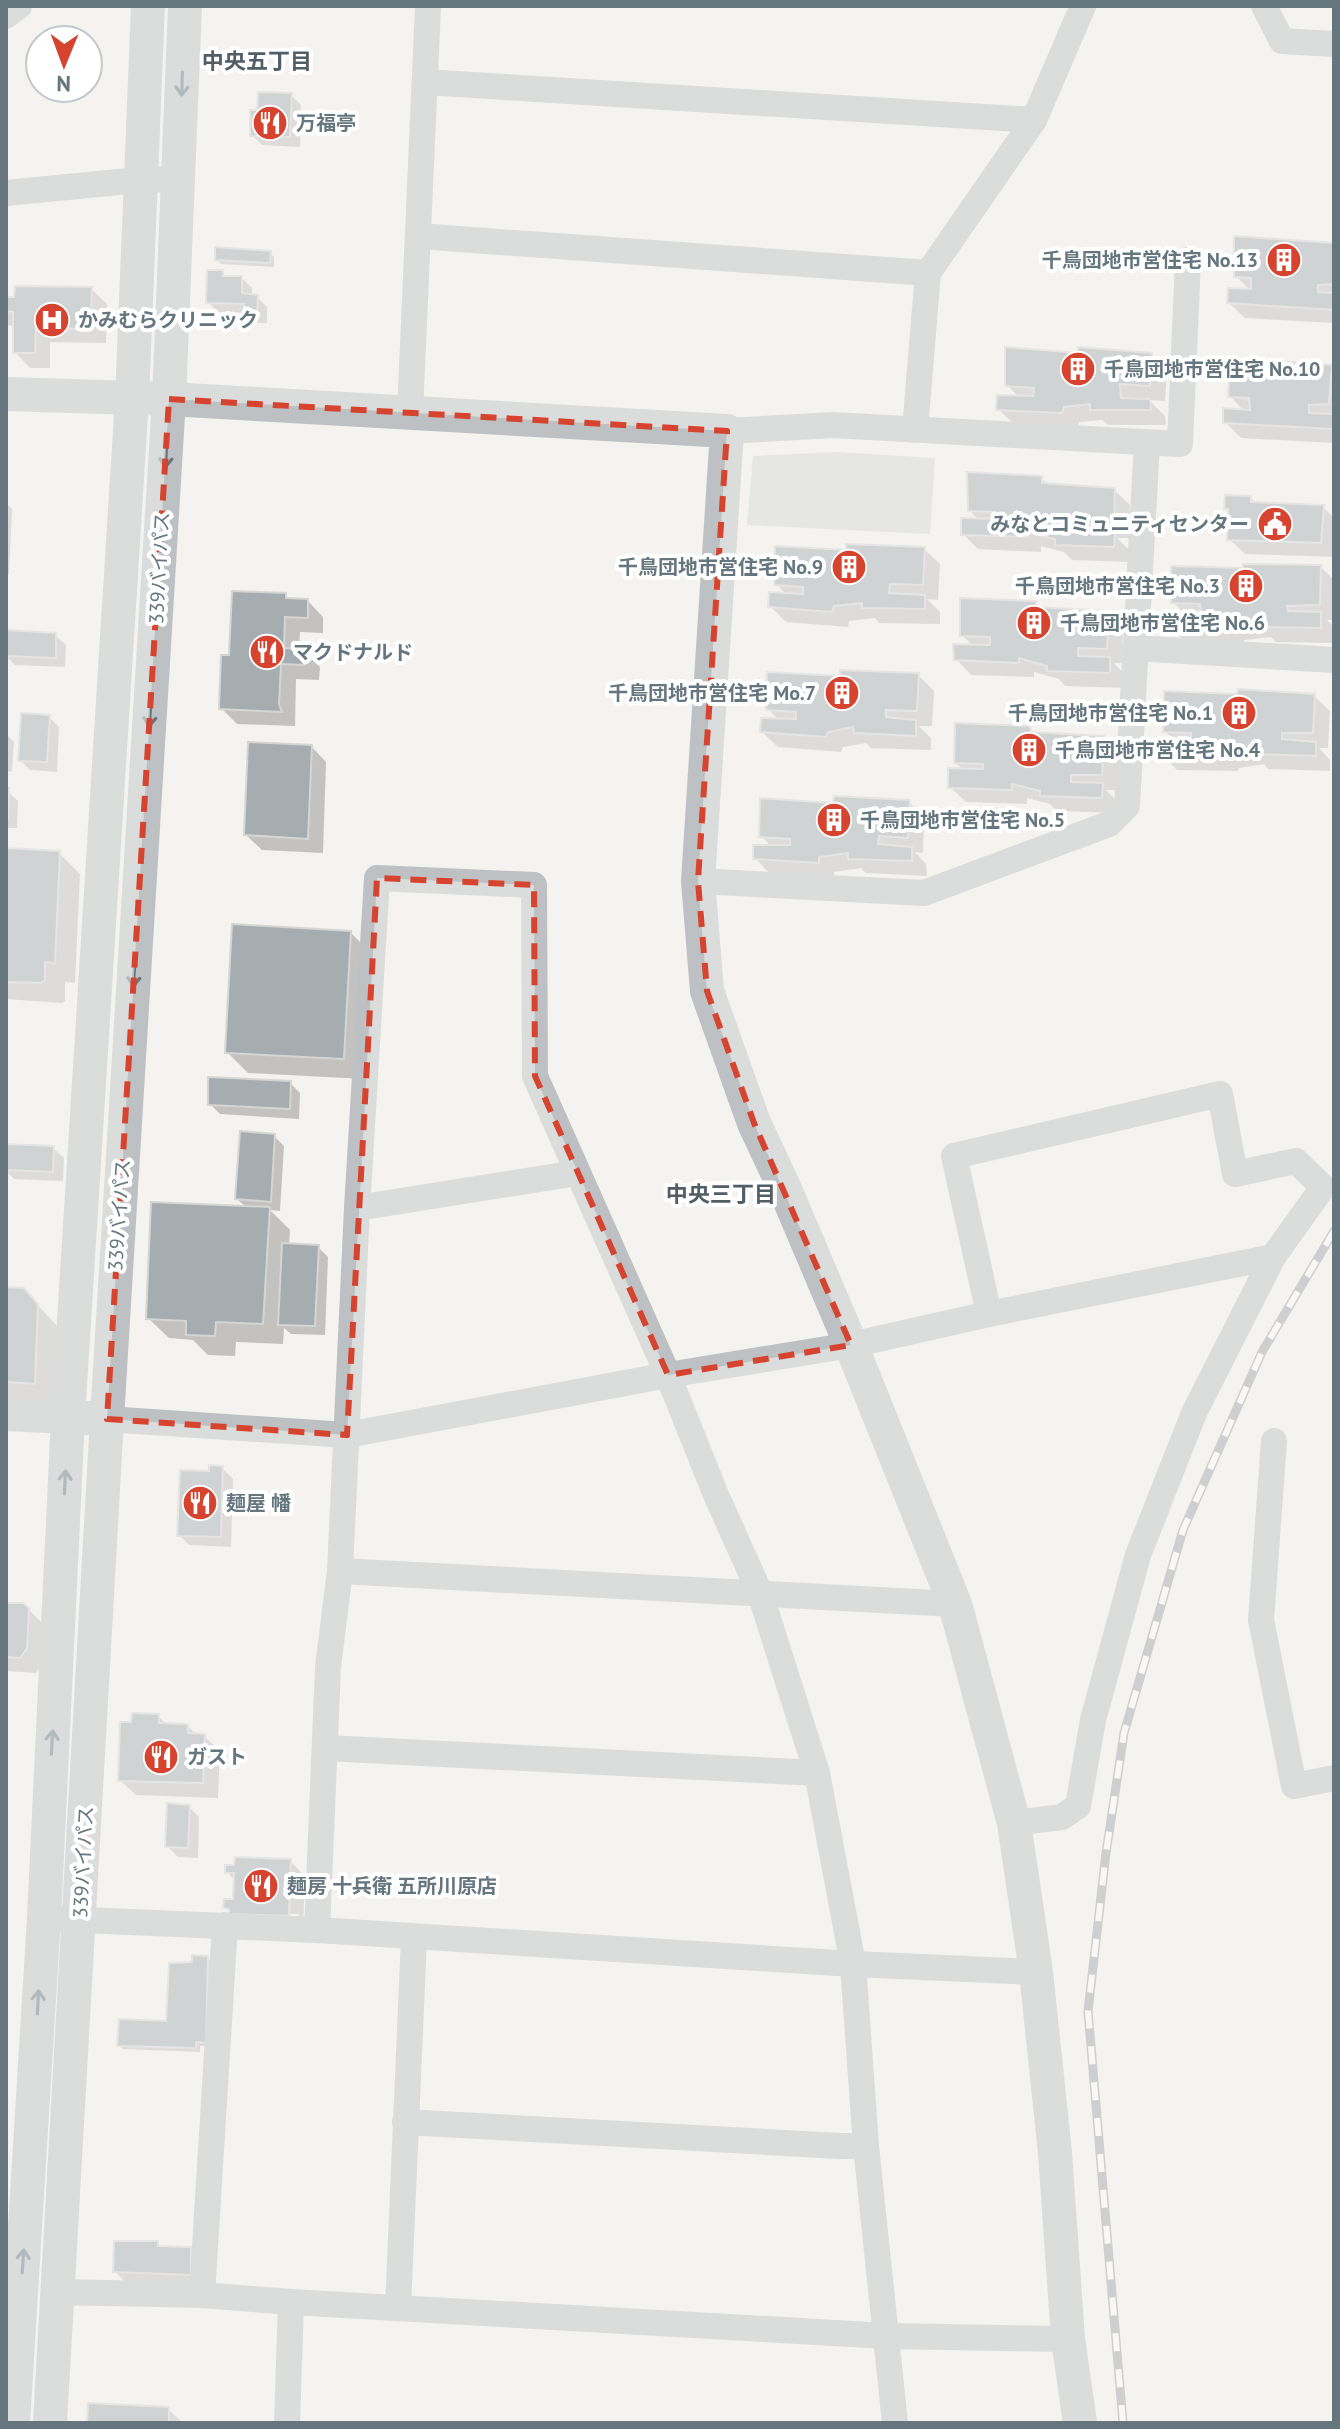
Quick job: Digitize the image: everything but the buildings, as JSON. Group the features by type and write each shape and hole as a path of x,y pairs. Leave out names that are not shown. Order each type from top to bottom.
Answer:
{"street":[{"path":"6,16 19,6"},
{"path":"13,2423 18,2140 44,1918 68,1417 132,399 148,6"},
{"name":"339バイパス","path":"50,2423 169,399 185,6"},
{"path":"410,412 428,6"},
{"path":"915,430 928,273 1034,120 1083,6"},
{"path":"1264,6 1282,41 1334,44"},
{"path":"425,82 1034,120"},
{"path":"6,193 178,179"},
{"path":"418,236 928,273"},
{"path":"6,394 169,399 727,431 833,425 1180,444 1188,260"},
{"path":"727,431 698,881 707,991 754,1123 851,1345 955,1604 1014,1823 1036,1972 1055,2153 1068,2339 1080,2423"},
{"path":"698,881 924,893 1109,824 1127,806 1147,443"},
{"path":"1135,648 1334,660"},
{"path":"317,1930 328,1667 340,1571 377,878 534,885 535,1076 668,1375 716,1495 760,1593 817,1773 853,1964 866,2146 895,2423"},
{"path":"989,1314 954,1156 1220,1094 1235,1174 1296,1161 1323,1187 1273,1257 1194,1413 1138,1555 1093,1720 1078,1806 1062,1817 1014,1823"},
{"path":"357,1208 577,1173"},
{"path":"6,1414 347,1435 668,1375 851,1345 1273,1257"},
{"path":"1274,1441 1261,1620 1294,1786 1334,1778"},
{"path":"340,1571 955,1604"},
{"path":"326,1748 817,1773"},
{"path":"44,1918 317,1930 853,1964 1036,1972"},
{"path":"202,2295 225,1925"},
{"path":"398,2308 414,1938"},
{"path":"405,2122 866,2146"},
{"path":"18,2140 66,2140"},
{"path":"57,2292 202,2295 887,2336 1068,2339"},
{"path":"287,2423 291,2302"}],"highlighted area":[{"path":"169,399 727,431 698,881 707,991 754,1123 851,1345 668,1375 535,1076 534,885 377,878 347,1435 107,1419"}],"shaded area":[{"path":"837,452 935,458 930,534 747,525 753,456"}],"railway":[{"path":"1123,2423 1088,2011 1106,1853 1124,1733 1183,1530 1262,1352 1334,1231"}],"place":[{"name":"万福亭","path":"270,123"},
{"name":"千鳥団地市営住宅 No.13","path":"1284,260"},
{"name":"かみむらクリニック","path":"52,320"},
{"name":"千鳥団地市営住宅 No.10","path":"1078,369"},
{"name":"みなとコミュニティセンター","path":"1275,524"},
{"name":"千鳥団地市営住宅 No.9","path":"849,567"},
{"name":"千鳥団地市営住宅 No.3","path":"1246,586"},
{"name":"千鳥団地市営住宅 No.6","path":"1034,623"},
{"name":"マクドナルド","path":"267,652"},
{"name":"千鳥団地市営住宅 Mo.7","path":"842,693"},
{"name":"千鳥団地市営住宅 No.1","path":"1239,713"},
{"name":"千鳥団地市営住宅 No.4","path":"1029,750"},
{"name":"千鳥団地市営住宅 No.5","path":"834,820"},
{"name":"麺屋 幡","path":"200,1503"},
{"name":"ガスト","path":"161,1757"},
{"name":"麺房 十兵衛 五所川原店","path":"261,1886"}],"district":[{"name":"中央五丁目","path":"257,61"},
{"name":"中央三丁目","path":"721,1194"}]}
